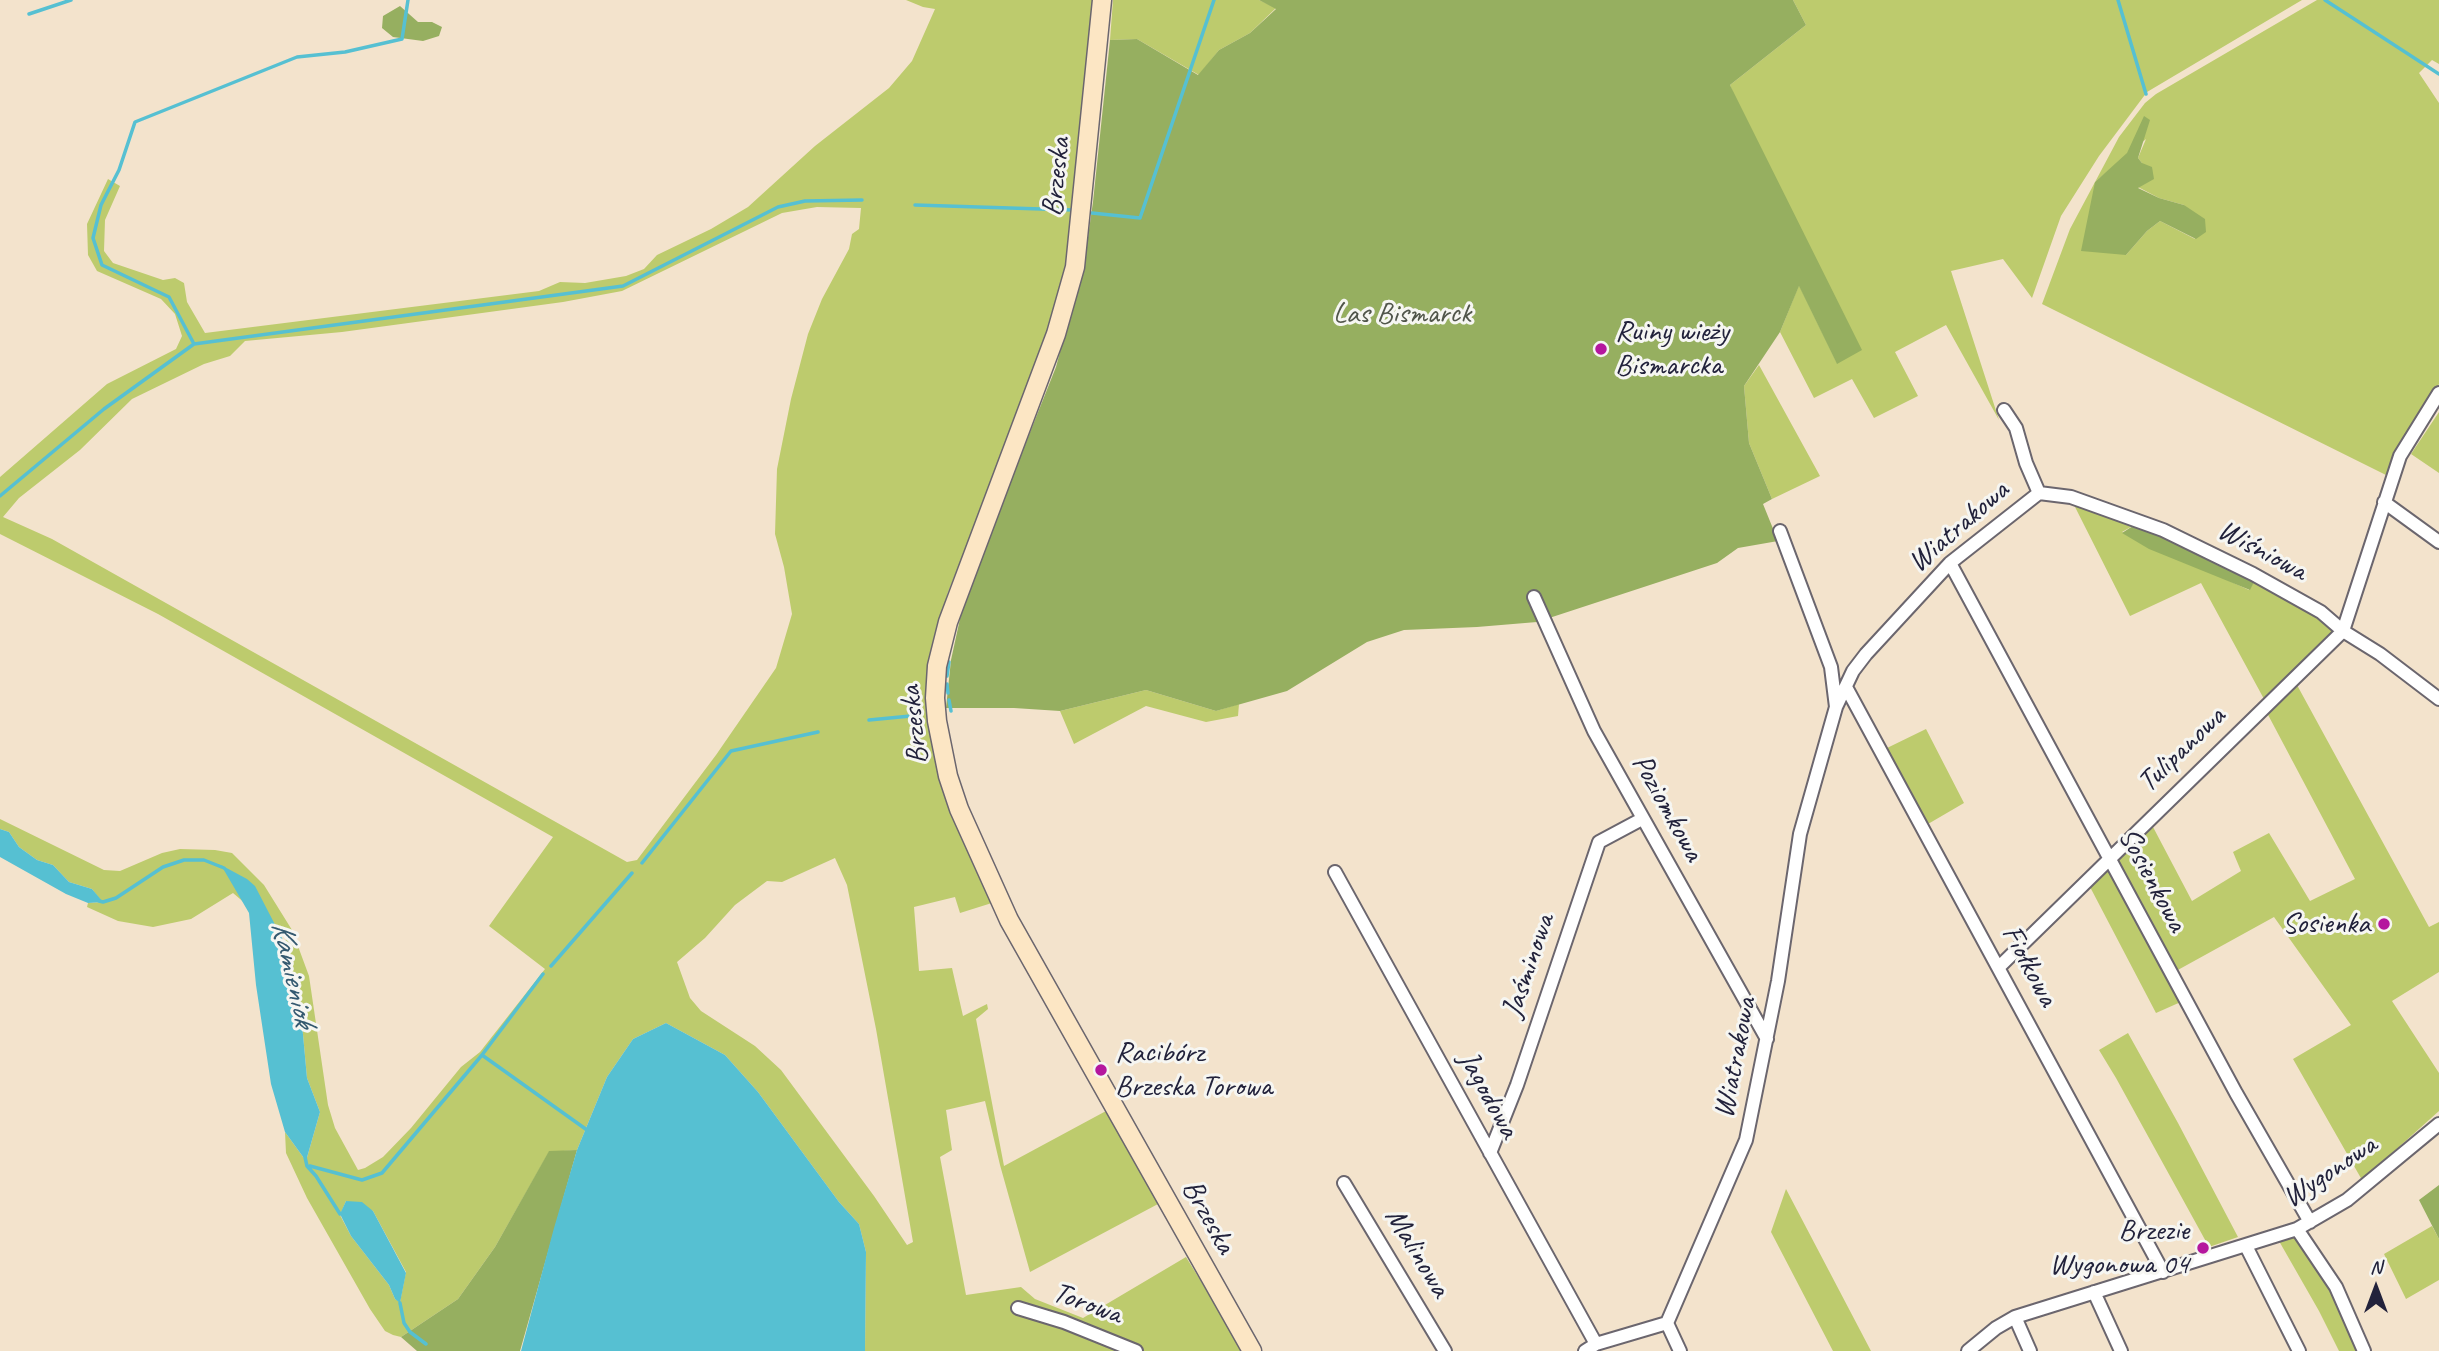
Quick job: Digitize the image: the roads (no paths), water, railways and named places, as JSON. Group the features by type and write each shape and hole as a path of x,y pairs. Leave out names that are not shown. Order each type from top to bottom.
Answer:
{"street":[{"name":"Brzeska","path":"1102,0 1075,267 1056,334 948,622 937,666 937,722 948,776 959,809 1009,920 1250,1350"},
{"path":"2343,631 2400,456 2439,393"},
{"name":"Wiatrakowa","path":"1667,1323 1746,1140 1783,956 1800,834 1836,707 1853,671 1866,654 1950,563 2039,493 2015,428 2004,410"},
{"name":"Wiśniowa","path":"2039,493 2071,497 2163,530 2264,580 2321,612 2343,631 2380,654 2439,699"},
{"path":"2384,502 2439,542"},
{"name":"Wiatrakowa","path":"1780,531 1831,667 1836,707"},
{"name":"Sosienkowa","path":"1950,563 2236,1093 2310,1222"},
{"name":"Poziomkowa","path":"1534,597 1594,731 1767,1039"},
{"name":"Tulipanowa","path":"2000,967 2343,631"},
{"path":"1831,667 1853,671"},
{"name":"Fiołkowa","path":"1846,687 2000,967 2162,1272"},
{"name":"Jaśminowa","path":"1490,1153 1517,1085 1600,842 1642,819"},
{"name":"Jagodowa","path":"1335,872 1490,1153 1591,1348"},
{"name":"Wygonowa","path":"1968,1351 1996,1328 2015,1317 2297,1229 2347,1199 2439,1125"},
{"name":"Malinowa","path":"1344,1183 1445,1351"},
{"path":"2297,1229 2336,1287 2364,1351"},
{"path":"2246,1246 2300,1351"},
{"path":"2094,1292 2121,1351"},
{"name":"Torowa","path":"1018,1308 1065,1322 1136,1351"},
{"path":"2015,1317 2030,1351"},
{"path":"1591,1348 1667,1323 1680,1351"}],"water":[{"path":"0,829 9,832 19,847 37,860 53,865 69,882 92,889 103,902 88,903 66,894 0,857"},
{"path":"221,865 255,886 284,942 300,1002 307,1078 320,1112 306,1161 285,1132 271,1084 256,985 249,913"},
{"path":"666,1023 725,1055 758,1092 839,1202 859,1224 866,1252 865,1351 521,1351 577,1150 607,1077 633,1039"},
{"path":"346,1201 362,1202 373,1211 406,1273 400,1303 351,1236 340,1214"}],"waterway":[{"path":"29,14 71,0"},
{"path":"0,496 104,409 194,344 169,297 102,265 93,238 101,205 119,170 135,122 297,57 345,52 402,39 408,0"},
{"path":"1092,213 1140,218 1214,0"},
{"path":"2118,0 2146,94"},
{"path":"2325,0 2439,74"},
{"path":"194,344 623,286 778,207 805,201 862,200"},
{"path":"915,205 1073,210"},
{"path":"947,676 949,662"},
{"path":"947,684 948,693"},
{"path":"949,700 951,711"},
{"path":"869,720 921,715"},
{"path":"642,863 731,751 818,732"},
{"name":"Kamieniok","path":"99,901 116,898 163,867 184,860 204,860 224,868"},
{"path":"551,966 632,873"},
{"path":"310,1166 362,1180 382,1173 482,1055 543,974"},
{"path":"482,1055 587,1130"},
{"name":"Kamieniok","path":"305,1157 307,1166 340,1214"},
{"name":"Kamieniok","path":"400,1303 404,1323 410,1332 426,1344"}],"place":[{"name":"Ruiny wieży Bismarcka","path":"1601,349"},
{"name":"Sosienka","path":"2384,924"},
{"name":"Racibórz Brzeska Torowa","path":"1101,1070"},
{"name":"Brzezie Wygonowa 04","path":"2203,1248"}],"park label":[{"name":"Las Bismarck","path":"1402,314"}]}
